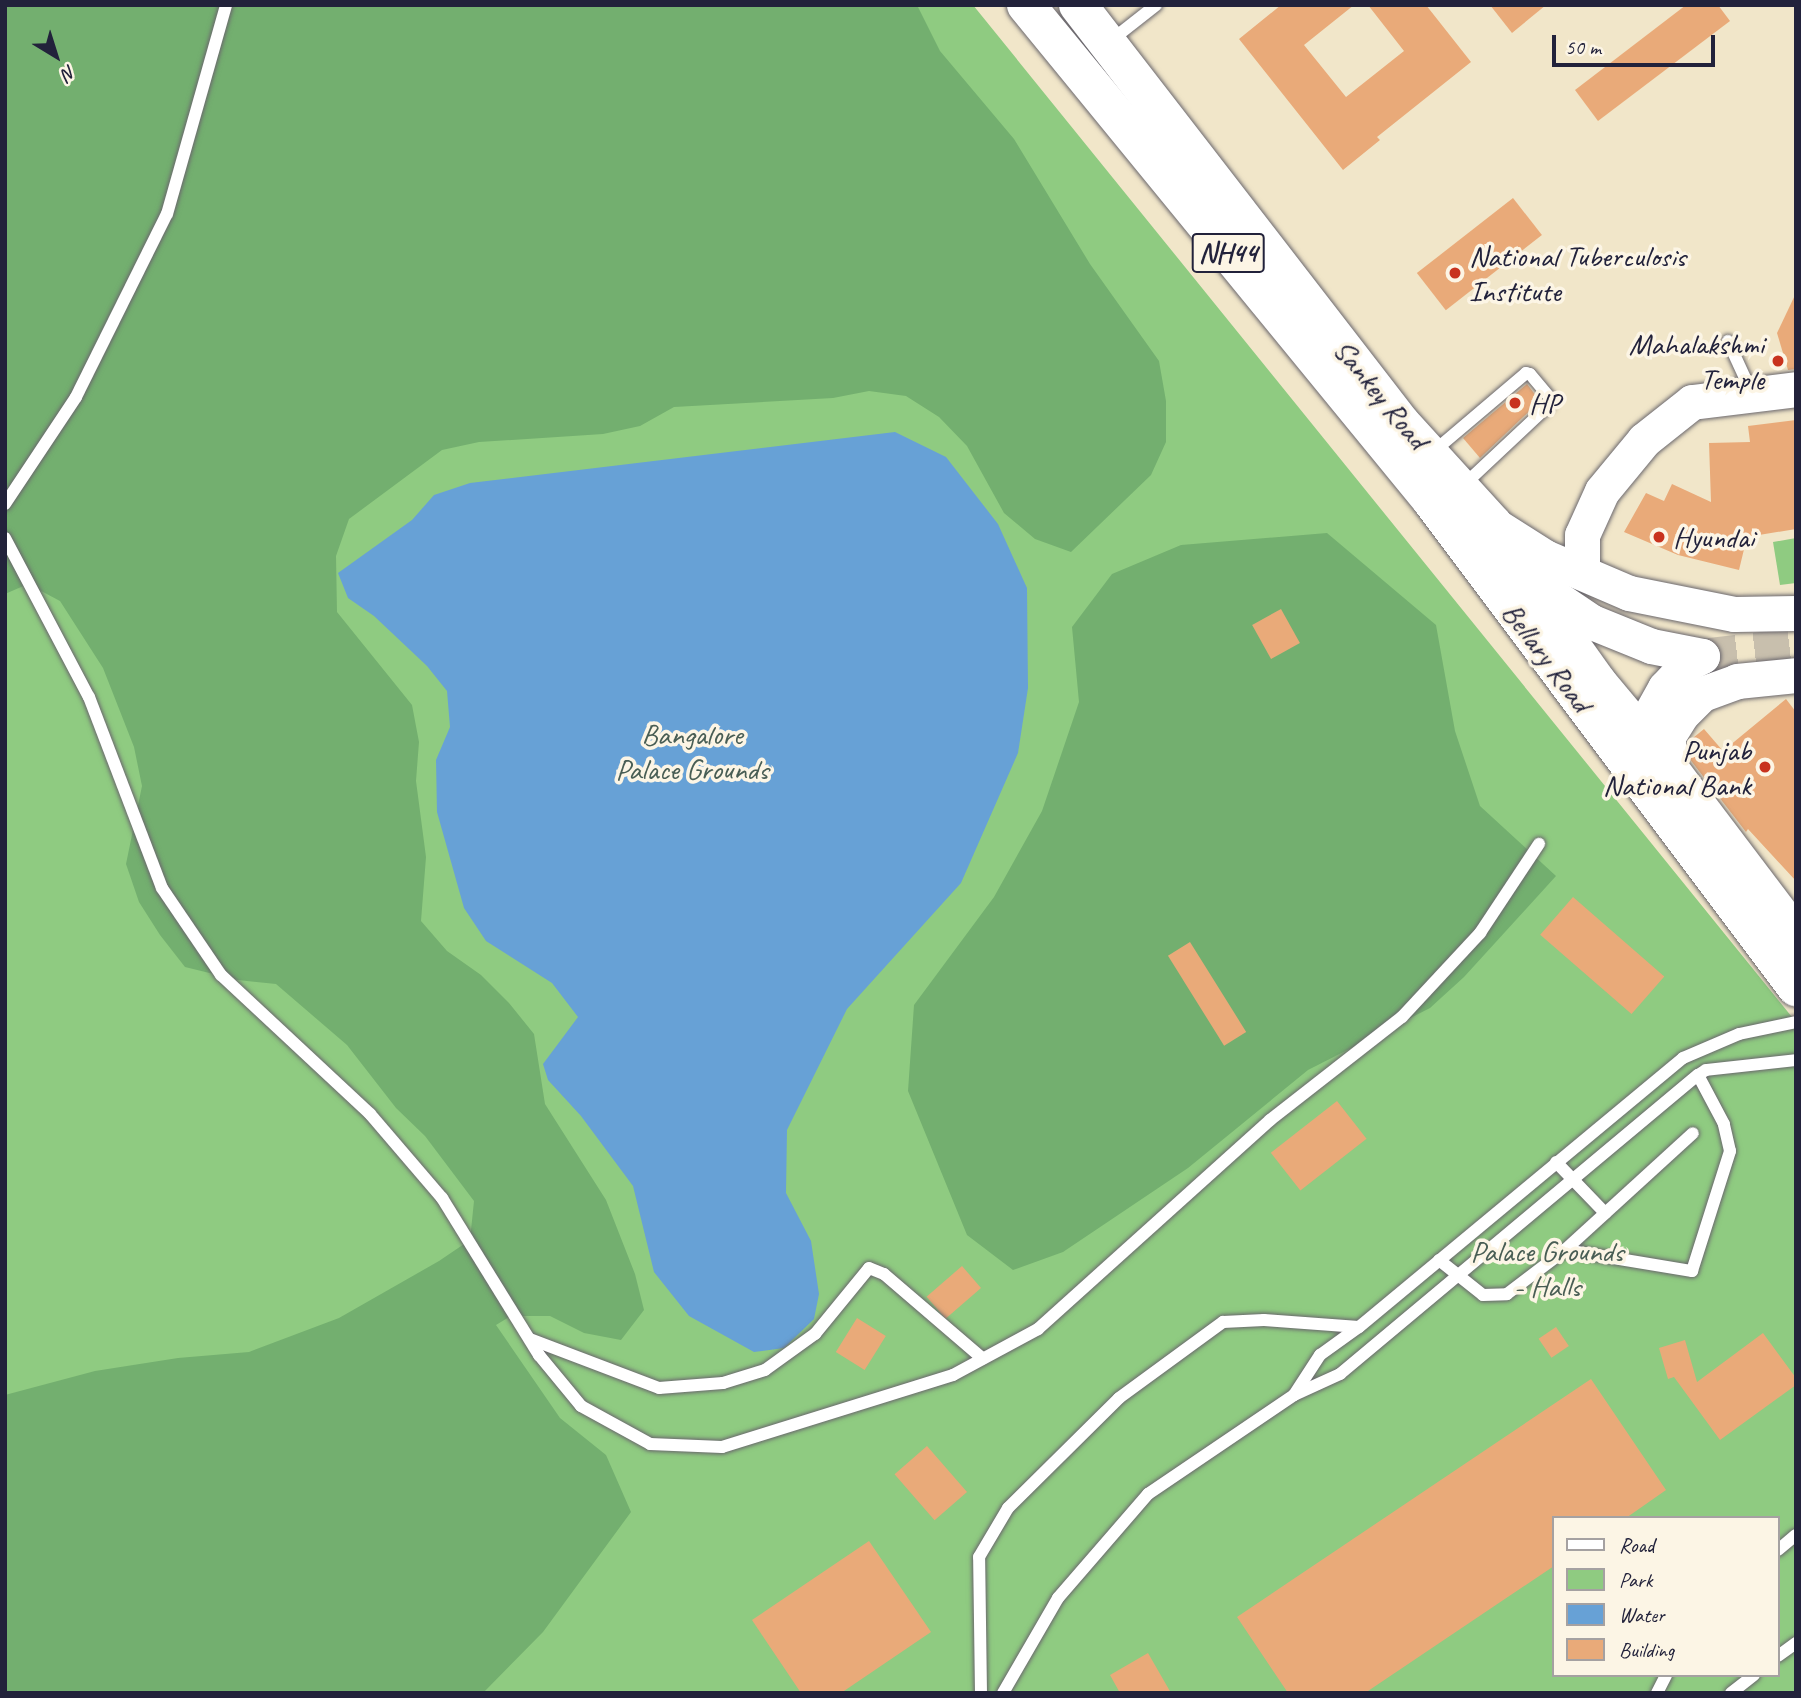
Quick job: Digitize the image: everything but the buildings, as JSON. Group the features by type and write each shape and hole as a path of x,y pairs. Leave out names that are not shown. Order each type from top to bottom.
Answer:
{"main road":[{"name":"Sankey Road","path":"1026,5 1447,505 1493,524 1545,557 1629,593 1696,609 1734,614 1796,613"},
{"name":"Sankey Road","path":"1078,5 1401,424 1430,455 1447,505"},
{"path":"1582,572 1582,535 1602,491 1644,440 1692,402 1796,389"},
{"path":"1447,505 1521,575 1592,622 1651,646 1702,656 1687,664 1665,688 1651,713 1659,756"},
{"name":"Bellary Road","path":"1447,505 1796,987"},
{"name":"Bellary Road","path":"1493,524 1521,575 1598,683 1659,756 1796,936"},
{"path":"1659,756 1682,714 1702,694 1737,681 1796,675"}],"lane":[{"path":"5,504 76,397 167,214 226,5"},
{"path":"1108,42 1156,5"},
{"path":"1728,341 1752,395"},
{"path":"1430,455 1525,373 1531,374 1550,398 1548,406 1447,505"},
{"path":"5,538 89,697 162,888 221,975 370,1114 442,1198 530,1339 581,1406 650,1444 722,1447 953,1375 1038,1329 1270,1120 1402,1017 1480,933 1539,844"},
{"path":"1294,1395 1320,1355 1359,1327 1683,1058 1739,1034 1796,1022"},
{"path":"1003,1693 1058,1598 1147,1494 1294,1395 1340,1374 1698,1075 1706,1070 1796,1060"},
{"path":"1564,1250 1692,1271 1730,1150 1724,1124 1698,1075"},
{"path":"1439,1260 1483,1294 1507,1294 1564,1250 1693,1133"},
{"path":"1556,1162 1605,1213"},
{"path":"530,1339 659,1388 723,1384 765,1370 815,1335 869,1268 884,1273 983,1359"},
{"path":"981,1693 979,1557 1008,1508 1119,1398 1223,1322 1264,1320 1359,1327"},
{"path":"1780,1547 1796,1535"},
{"path":"1780,1655 1796,1643"},
{"path":"1657,1693 1665,1677"},
{"path":"1731,1693 1751,1677"}],"green space":[{"name":"Bangalore Palace Grounds","path":"5,5 973,5 1796,1022 1796,1693 5,1693"},
{"path":"5,5 917,5 940,51 1014,139 1090,264 1159,361 1166,401 1166,442 1151,475 1071,552 1035,539 1004,513 967,446 939,417 906,396 869,391 833,398 674,407 640,426 603,434 479,442 442,450 349,519 336,556 337,612 412,705 419,742 416,781 426,857 421,921 447,951 481,975 509,1003 534,1034 545,1104 606,1200 635,1274 644,1310 621,1340 584,1333 550,1316 511,1316 496,1325 560,1418 606,1455 631,1512 543,1632 483,1693 5,1693 5,1395 95,1371 178,1358 249,1352 339,1318 439,1261 470,1240 474,1201 425,1136 396,1108 347,1045 276,984 238,980 185,967 160,935 139,902 126,864 142,786 134,747 103,668 60,601 28,584 5,594"},
{"path":"1327,533 1436,625 1455,731 1480,806 1556,876 1464,977 1430,1008 1308,1070 1188,1168 1063,1252 1013,1270 967,1235 908,1091 914,1005 994,897 1042,811 1079,702 1072,627 1112,574 1181,545"},
{"path":"1796,538 1796,583 1780,585 1773,542"}],"water":[{"path":"895,432 946,457 998,524 1027,588 1028,688 1018,753 961,883 847,1009 787,1130 786,1193 811,1241 819,1294 814,1319 784,1348 754,1352 689,1316 654,1272 633,1186 581,1116 548,1080 543,1064 578,1017 552,983 486,941 464,908 437,812 436,760 450,727 447,691 427,666 374,616 348,598 338,573 412,520 434,495 470,483"}],"tunnel":[{"path":"1702,656 1796,645"}],"place":[{"name":"National Tuberculosis Institute","path":"1455,273"},
{"name":"Mahalakshmi Temple","path":"1778,361"},
{"name":"HP","path":"1515,403"},
{"name":"Hyundai","path":"1659,537"},
{"name":"Punjab National Bank","path":"1765,767"}],"park label":[{"name":"Palace Grounds - Halls","path":"1547,1268"}]}
